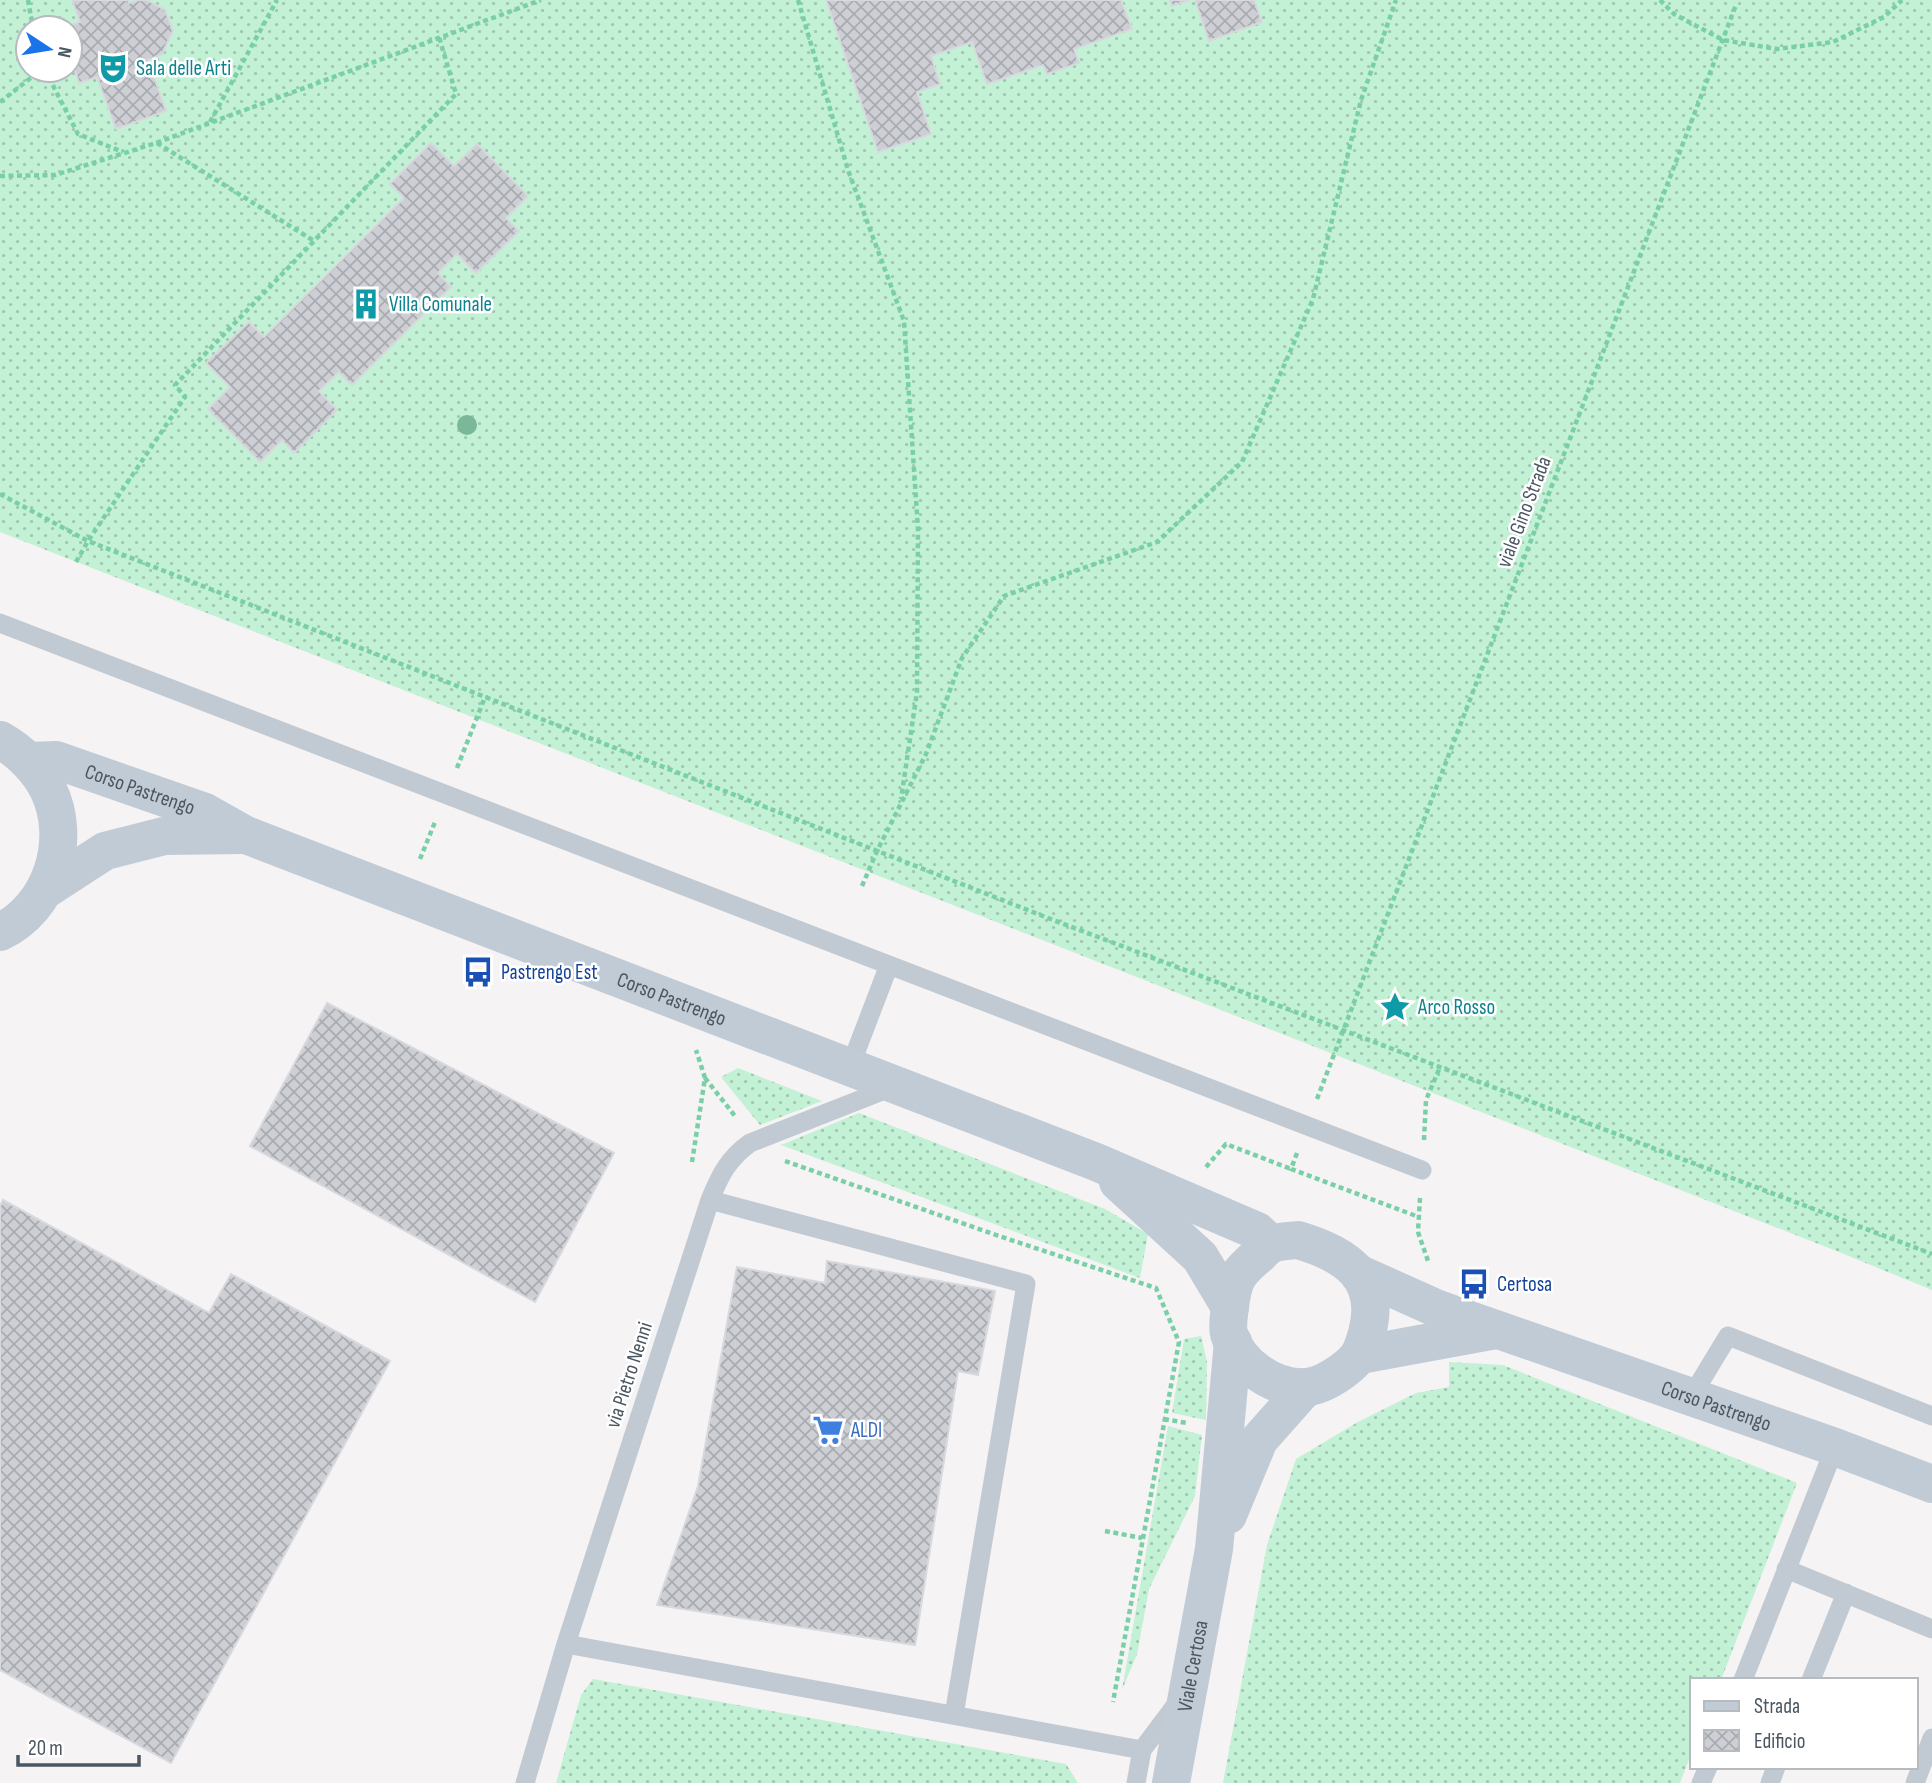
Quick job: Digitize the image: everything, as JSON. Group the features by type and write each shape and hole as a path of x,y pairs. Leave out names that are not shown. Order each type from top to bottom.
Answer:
{"street":[{"name":"Corso Pastrengo","path":"15,751 56,760 205,812 246,835 1096,1162 1257,1231 1270,1244"},
{"path":"4,934 30,910 44,890 57,858 58,823 49,790 15,751"},
{"name":"Corso Pastrengo","path":"44,890 105,851 164,836 246,835"},
{"name":"Corso Pastrengo","path":"1096,1162 1200,1257 1232,1325"},
{"path":"1298,1240 1319,1246 1334,1252 1360,1274 1370,1297 1371,1319 1360,1354 1332,1378 1322,1384 1306,1387 1276,1383 1257,1372 1239,1354 1232,1325 1232,1289 1240,1272 1270,1244 1298,1240"},
{"name":"Corso Pastrengo","path":"1360,1274 1438,1309 1835,1447 1932,1485"},
{"name":"Viale Certosa","path":"1171,1783 1214,1549 1232,1325"},
{"name":"Corso Pastrengo","path":"1360,1354 1498,1330"},
{"name":"Viale Certosa","path":"1214,1549 1259,1440 1306,1387"}],"lane":[{"path":"0,623 1422,1170"},
{"path":"850,1067 889,965"},
{"name":"via Pietro Nenni","path":"525,1783 566,1644 720,1174 738,1151 750,1143 897,1085"},
{"path":"710,1199 1026,1284 954,1716"},
{"path":"1691,1397 1728,1336 1932,1416"},
{"path":"1743,1678 1835,1447"},
{"path":"1787,1569 1932,1629"},
{"path":"1812,1678 1846,1593"},
{"path":"566,1644 1142,1750"},
{"path":"1136,1783 1142,1750 1189,1686"},
{"path":"1915,1783 1932,1738"}],"path":[{"path":"210,123 276,0"},
{"path":"0,176 55,175 156,143 541,0"},
{"path":"798,0 848,170 904,321 918,529 917,692 900,806"},
{"path":"862,886 926,754 962,658 1004,596 1157,542 1242,462 1313,299 1360,100 1396,0"},
{"path":"1660,0 1674,14 1723,40 1777,49 1833,42 1884,17 1902,0"},
{"name":"viale Gino Strada","path":"1342,1030 1736,5"},
{"path":"76,562 185,397 175,385 456,94 439,37"},
{"path":"0,102 24,84"},
{"path":"51,84 78,134 124,153"},
{"path":"156,143 314,241"},
{"path":"0,494 88,541 877,851 1932,1254"},
{"path":"1419,1217 1418,1232 1430,1266"},
{"path":"1105,1531 1142,1538"}],"green space":[{"path":"0,0 1932,0 1932,1290 0,532"},
{"path":"738,1068 822,1101 760,1125 721,1077"},
{"path":"859,1113 1105,1209 1148,1234 1140,1278 781,1145"},
{"path":"1201,1336 1207,1362 1206,1420 1172,1413 1184,1339"},
{"path":"1449,1362 1503,1365 1797,1483 1722,1678 1690,1678 1690,1757 1680,1783 1223,1783 1267,1545 1296,1459 1358,1422 1416,1393 1449,1387"},
{"path":"1168,1426 1202,1435 1195,1496 1149,1589 1137,1654 1122,1690"},
{"path":"593,1679 1066,1764 1078,1783 556,1783 581,1695"}],"building":[{"name":"Sala delle Arti","path":"72,0 128,0 129,3 147,0 165,10 173,31 162,54 148,60 166,111 116,129 97,77 84,81 84,14 77,14"},
{"path":"826,0 1121,0 1132,29 1074,49 1079,63 1047,74 1043,65 987,84 972,42 931,56 940,84 917,92 931,134 878,152"},
{"path":"1170,0 1190,0 1172,6"},
{"path":"1195,0 1254,0 1262,22 1209,41"},
{"name":"Villa Comunale","path":"431,143 454,166 477,144 528,196 506,218 519,231 476,273 457,254 438,273 451,287 352,385 339,372 319,391 337,410 294,453 282,440 260,462 208,409 230,387 206,363 249,322 264,337 404,198 390,184"},
{"path":"327,1003 614,1153 535,1302 250,1146"},
{"path":"3,1200 209,1313 231,1274 390,1361 171,1763 0,1670 0,1206"},
{"name":"ALDI","path":"827,1261 995,1291 978,1375 958,1371 915,1645 657,1605 698,1486 737,1267 825,1283"}],"place":[{"name":"Sala delle Arti","path":"113,68"},
{"name":"Villa Comunale","path":"366,304"},
{"name":"Pastrengo Est","path":"478,972"},
{"name":"Arco Rosso","path":"1395,1007"},
{"name":"Certosa","path":"1474,1284"},
{"name":"ALDI","path":"828,1430"}]}
